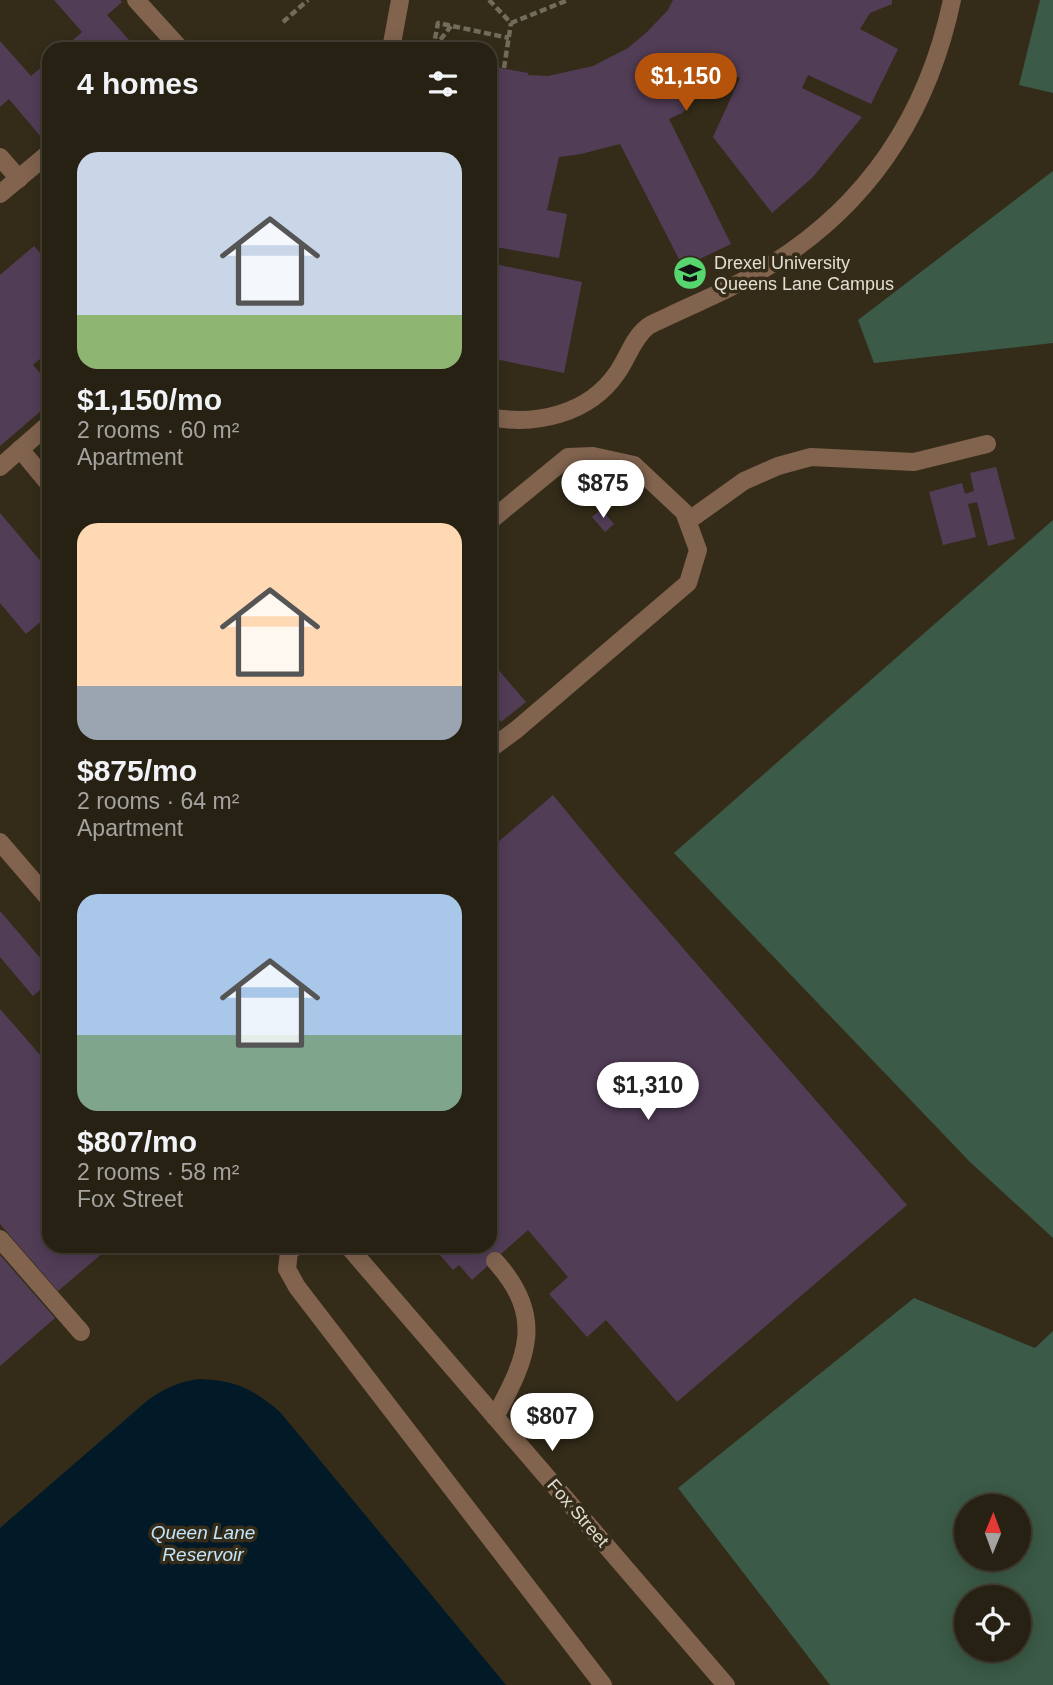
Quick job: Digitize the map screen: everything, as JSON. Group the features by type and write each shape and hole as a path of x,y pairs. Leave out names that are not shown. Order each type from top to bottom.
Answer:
{"street":[{"path":"136,0 174,42"},
{"path":"392,42 400,0"},
{"path":"497,418 524,421 544,419 581,405 602,392 646,328 748,279 784,258 824,229 882,165 908,123 931,76 945,34 952,0"},
{"path":"0,157 19,179"},
{"path":"0,194 42,159"},
{"path":"0,467 42,430"},
{"path":"688,521 744,481 778,466 811,457 914,462 987,444"},
{"path":"20,449 42,476"},
{"path":"497,515 568,457 593,456 634,465 684,512 698,550 688,583 497,744"},
{"path":"0,842 42,890"},
{"path":"0,1238 81,1332"},
{"path":"289,1253 287,1269 297,1287 603,1685"},
{"name":"Fox Street","path":"354,1253 726,1685"},
{"path":"495,1261 511,1279 522,1304 526,1327 522,1364 495,1417"}],"path":[{"path":"283,22 308,0"},
{"path":"489,0 511,23"},
{"path":"511,23 568,0"},
{"path":"434,42 438,23 509,38"},
{"path":"504,68 511,23"},
{"path":"438,42 451,26"}],"green space":[{"path":"1040,0 1053,0 1053,93 1019,85"},
{"path":"1053,171 1053,343 874,363 858,320"},
{"path":"1053,520 1053,1238 970,1162 674,853"},
{"path":"914,1298 1035,1348 1053,1331 1053,1685 830,1685 678,1488"}],"water":[{"name":"Queen Lane Reservoir","path":"199,1379 223,1381 243,1387 280,1412 506,1685 0,1685 0,1528 148,1400 172,1386"}],"building":[{"path":"54,0 122,2 107,15 131,42 71,42 82,32"},
{"path":"673,0 892,0 892,4 870,13 860,29 898,49 871,104 808,75 802,88 862,117 813,177 772,213 713,137 740,78 724,71 682,113 669,119 731,244 683,267 620,144 559,157 547,210 567,214 559,258 497,247 497,67 528,75 548,76 593,66 628,48 668,10"},
{"path":"0,41 31,76 42,67 42,136 9,99 0,107"},
{"path":"34,246 42,255 42,357 33,365 42,375 42,410 0,446 0,275"},
{"path":"497,264 582,282 564,373 497,359"},
{"path":"996,467 1015,539 988,546 977,502 968,504 976,537 943,545 929,492 962,483 965,494 974,491 970,473"},
{"path":"601,509 614,524 605,532 592,517"},
{"path":"0,513 42,563 42,621 26,634 0,603"},
{"path":"497,668 526,702 501,722 497,717"},
{"path":"553,795 614,869 907,1205 677,1402 606,1320 587,1337 549,1294 568,1277 528,1230 472,1280 459,1265 453,1270 438,1253 497,1253 497,843"},
{"path":"0,911 42,960 42,988 33,996 0,957"},
{"path":"0,1009 42,1057 42,1253 103,1253 58,1291 0,1224"},
{"path":"0,1255 55,1318 0,1366"}],"place":[{"name":"Drexel University Queens Lane Campus","path":"690,273"}]}
